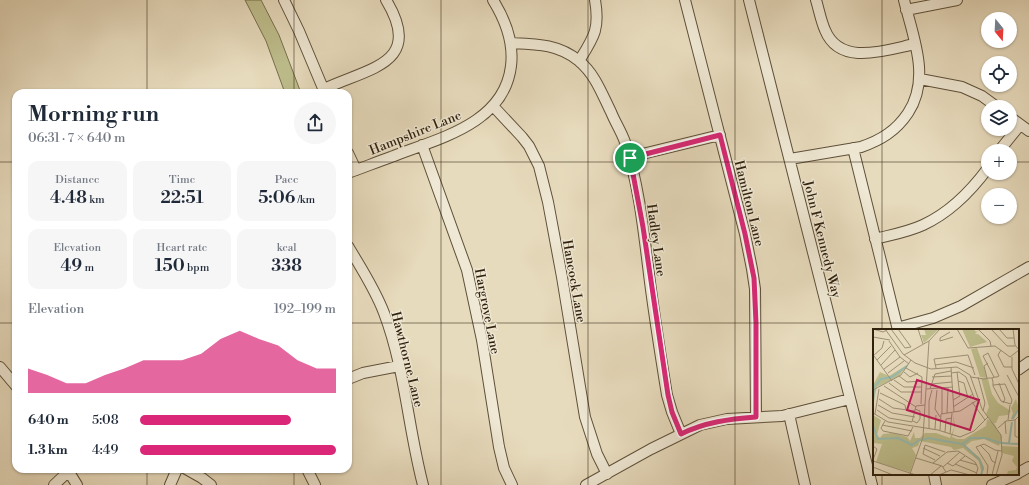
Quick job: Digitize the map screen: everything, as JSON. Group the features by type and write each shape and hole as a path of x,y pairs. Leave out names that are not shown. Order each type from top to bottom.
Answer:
{"street":[{"path":"284,0 299,31 323,89"},
{"path":"329,89 374,69 389,59 400,42 398,24 386,0"},
{"name":"Hampshire Lane","path":"352,172 461,129 480,117 493,106 503,92 508,81 512,59 511,43 504,20 493,0"},
{"path":"579,61 595,32 598,23 595,0"},
{"name":"Hamilton Lane","path":"685,0 720,135 754,278 756,323 756,417"},
{"name":"John F Kennedy Way","path":"749,0 872,485"},
{"path":"816,0 825,31 837,46 855,53 874,52 915,44"},
{"path":"790,160 872,143 882,139 899,125 912,107 916,98 920,79 915,44 905,5 957,0"},
{"name":"Hadley Lane","path":"511,43 550,45 559,48 579,61 590,72 602,91 624,140 630,158 643,227 667,390 672,412 681,434"},
{"path":"920,79 962,87 987,100"},
{"name":"Hancock Lane","path":"493,106 529,146 541,172 562,277 586,416 597,454 607,474"},
{"path":"1017,123 1029,131"},
{"path":"1005,144 1020,125"},
{"path":"630,158 720,135"},
{"name":"Hargrove Lane","path":"422,145 467,270 482,340 500,452 504,468 512,485"},
{"path":"853,148 897,329 933,318 961,306 1029,267"},
{"path":"875,239 913,228 941,215 965,194 981,176"},
{"name":"Hawthorne Lane","path":"352,262 373,289 384,311 392,335 422,485"},
{"path":"1019,369 1029,362"},
{"path":"352,377 363,373 399,366"},
{"path":"0,367 12,381"},
{"path":"586,485 700,425 714,421 789,414 850,399"},
{"path":"789,414 805,485"},
{"path":"1019,473 1029,467"},
{"path":"54,485 68,473"},
{"path":"71,473 77,485"},
{"path":"170,485 175,473"},
{"path":"193,473 211,485"},
{"path":"309,473 315,485"},
{"path":"934,475 936,485"},
{"path":"992,485 1016,475"}],"shaded area":[{"path":"245,0 261,0 279,35 299,89 284,89 266,41"}],"route":[{"path":"720,135 745,234 754,278 756,323 756,417 714,421 700,425 681,434 672,412 662,364 643,227 630,158 720,135"}]}
